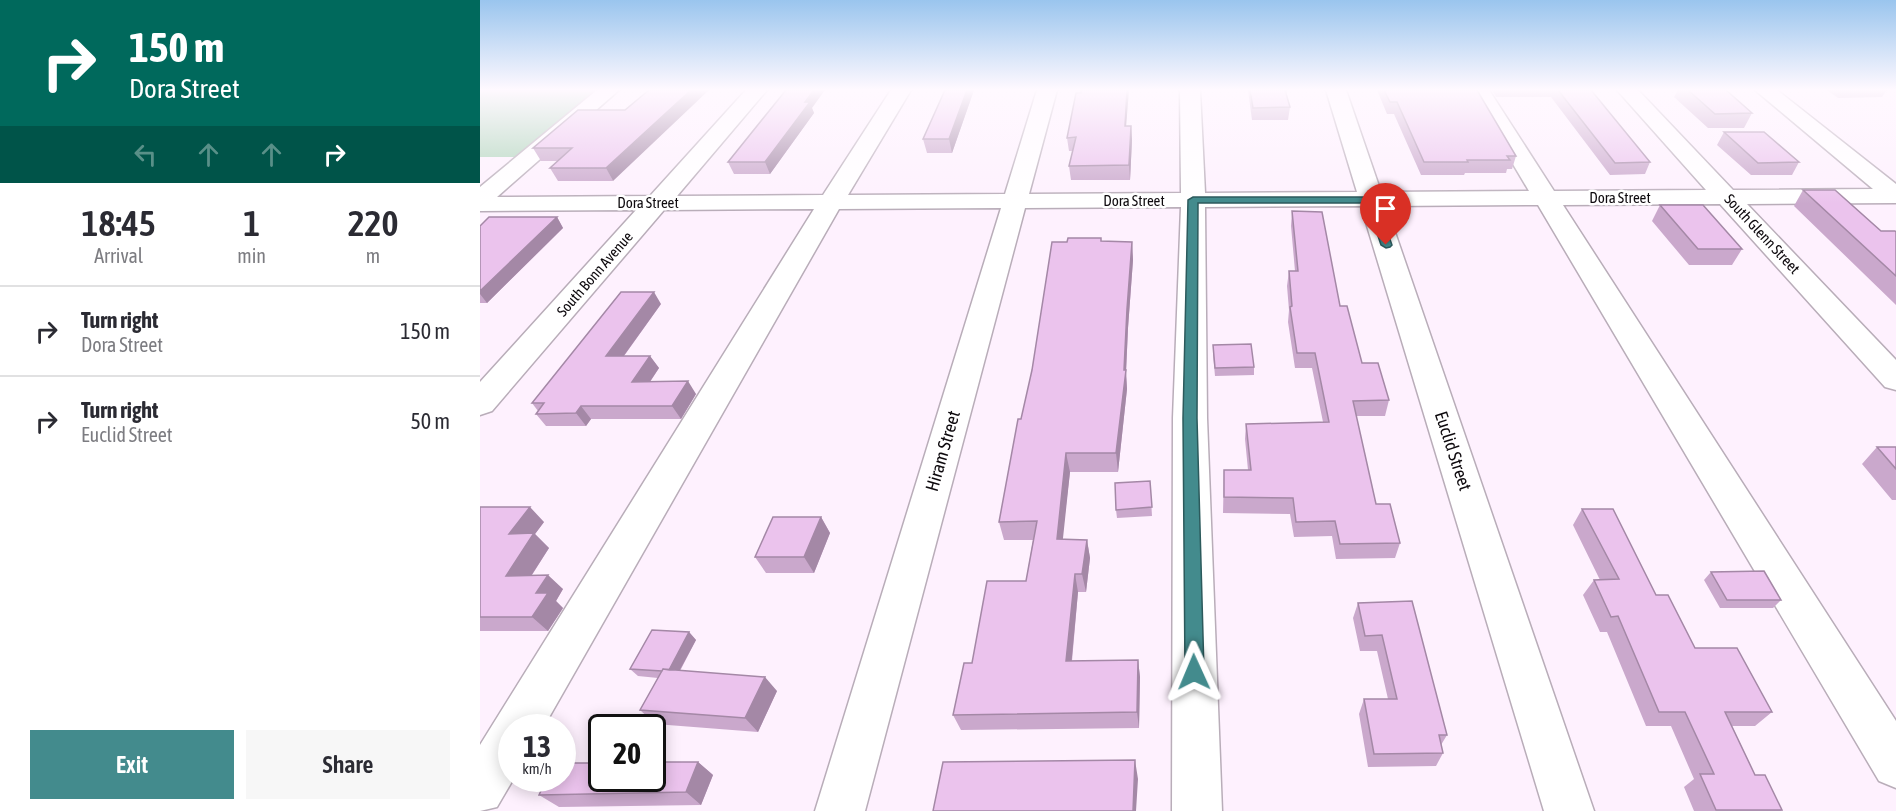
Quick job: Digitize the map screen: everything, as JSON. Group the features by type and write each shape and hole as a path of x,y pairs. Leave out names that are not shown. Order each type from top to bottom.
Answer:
{"street":[{"path":"480,198 564,128"},
{"name":"South Bonn Avenue","path":"480,403 724,128"},
{"path":"525,714 877,128"},
{"name":"Hiram Street","path":"840,811 1036,128"},
{"path":"1191,128 1193,200 1190,418 1197,811"},
{"name":"Euclid Street","path":"1348,128 1569,811"},
{"path":"1503,128 1896,764"},
{"name":"South Glenn Street","path":"1663,128 1896,379"},
{"path":"1812,128 1896,196"},
{"name":"Dora Street","path":"480,204 1896,196"},
{"path":"480,790 498,760"}],"green space":[{"path":"480,128 554,128 518,157 480,157"}],"building":[{"path":"557,128 650,128 606,168 550,168 572,148 533,148"},
{"path":"756,128 791,128 765,162 728,162"},
{"path":"928,128 953,128 949,139 923,139"},
{"path":"1069,128 1131,128 1129,165 1069,166 1076,137 1067,138"},
{"path":"1409,128 1499,128 1516,156 1507,156 1510,160 1424,162"},
{"path":"1588,128 1622,128 1650,162 1615,163"},
{"path":"1724,132 1764,132 1799,162 1758,163"},
{"path":"1803,190 1835,190 1881,231 1895,231 1896,276"},
{"path":"1660,205 1703,205 1742,249 1698,249"},
{"path":"1292,211 1322,212 1340,306 1347,306 1362,363 1378,363 1389,400 1353,401 1376,504 1390,504 1400,543 1340,544 1335,521 1296,522 1293,498 1224,497 1224,470 1251,470 1246,424 1329,422 1315,353 1297,353 1290,307 1292,306 1289,271 1298,271"},
{"path":"489,217 557,217 480,291 480,226"},
{"path":"1068,238 1101,238 1101,241 1132,242 1124,370 1126,370 1116,453 1066,453 1057,539 1087,540 1082,574 1075,574 1066,661 1138,660 1137,712 953,715 964,663 972,663 987,581 1026,581 1037,521 999,522 1018,419 1021,419 1032,370 1052,242 1067,242"},
{"path":"621,292 654,292 606,356 650,356 632,382 688,381 672,406 581,406 576,413 536,414 544,403 532,403"},
{"path":"1251,344 1254,367 1215,368 1213,345"},
{"path":"1877,447 1896,447 1896,469"},
{"path":"1150,481 1152,507 1116,510 1115,483"},
{"path":"480,507 530,507 509,534 534,533 506,576 548,575 536,593 548,593 532,617 480,617"},
{"path":"1582,509 1613,509 1656,595 1668,595 1695,648 1737,648 1772,712 1725,712 1755,775 1765,775 1782,810 1716,810 1700,774 1714,774 1685,712 1659,712 1618,616 1611,617 1594,580 1619,579"},
{"path":"773,517 821,517 804,557 755,557"},
{"path":"1764,571 1781,600 1727,600 1711,572"},
{"path":"1412,601 1447,735 1439,735 1443,753 1374,754 1364,699 1397,699 1382,635 1365,636 1358,603"},
{"path":"652,630 689,632 669,670 630,669"},
{"path":"663,669 765,677 745,718 640,710"},
{"path":"1135,760 1133,811 933,811 943,762"},
{"path":"666,762 698,762 686,792 539,795 540,792 576,792 576,763 588,763 588,792 666,792"}],"route":[{"path":"1194,672 1190,418 1193,200 1371,200 1386,245"}]}
